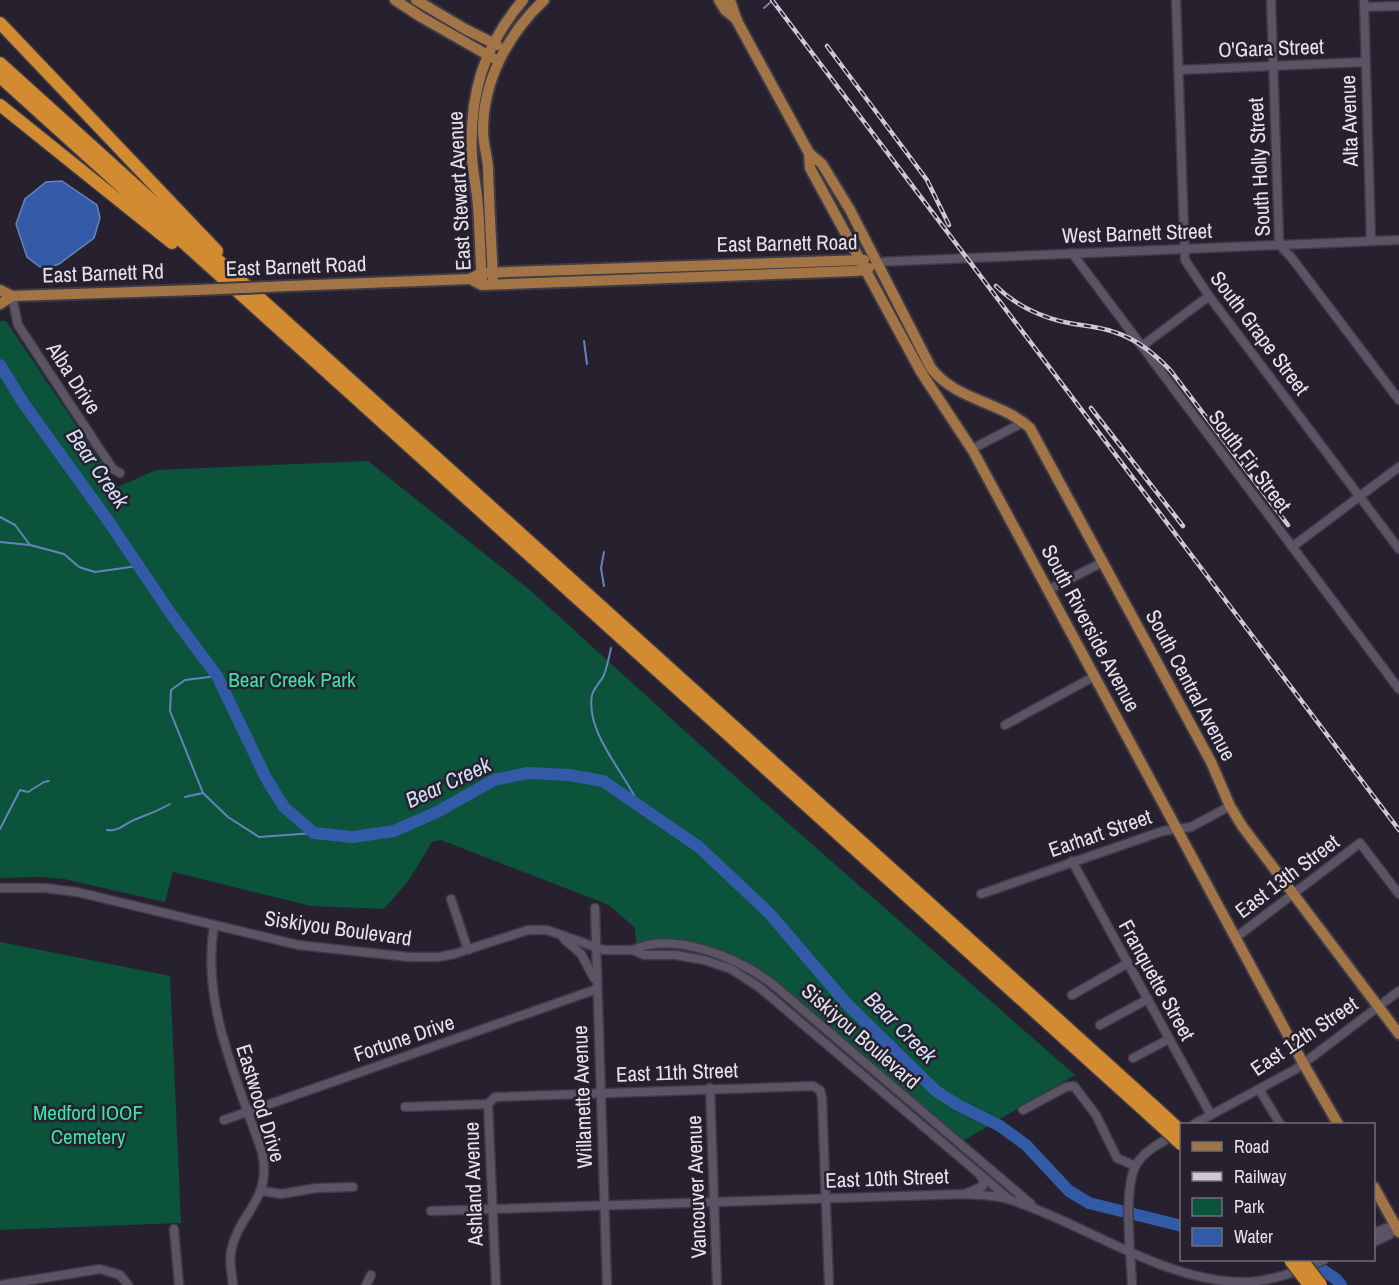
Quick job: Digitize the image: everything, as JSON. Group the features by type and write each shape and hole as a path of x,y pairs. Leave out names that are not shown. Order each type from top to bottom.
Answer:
{"highway":[{"path":"0,23 265,302"},
{"path":"0,63 1151,1111 1180,1144"},
{"path":"0,77 1151,1111 1180,1131"},
{"path":"0,105 249,303"},
{"path":"1291,1261 1309,1285"},
{"path":"1303,1261 1321,1285"}],"main road":[{"path":"395,0 430,23 499,61"},
{"path":"416,0 505,49"},
{"name":"East Stewart Avenue","path":"488,285 471,132 476,91 493,43 506,21 523,0"},
{"name":"East Stewart Avenue","path":"487,273 488,164 483,127 489,90 505,49 520,27 544,0"},
{"name":"South Riverside Avenue","path":"719,0 725,10 737,21"},
{"name":"South Riverside Avenue","path":"730,0 737,21 809,153 822,164 850,210 937,375 963,394"},
{"name":"South Riverside Avenue","path":"809,153 810,168 819,186 921,372 972,449 1337,1123"},
{"path":"819,186 823,183 827,185 834,198 850,210"},
{"name":"East Barnett Road","path":"196,290 470,279 487,273 860,259 876,262"},
{"path":"725,276 736,270 766,269 769,267 769,262"},
{"name":"East Barnett Road","path":"470,279 488,285 725,276 866,270 876,262"},
{"name":"East Barnett Rd","path":"0,290 12,296 196,290"},
{"path":"0,304 12,296"},
{"path":"951,420 947,406 949,397 963,394 1024,422"},
{"name":"South Central Avenue","path":"1024,422 1036,438 1214,767 1230,806 1246,832 1399,1034"},
{"path":"1375,1189 1398,1229"}],"street":[{"name":"South Grape Street","path":"1176,0 1184,249 1189,267 1399,549"},
{"name":"South Holly Street","path":"1271,0 1278,237 1281,246 1399,400"},
{"path":"1364,4 1399,6"},
{"name":"Alta Avenue","path":"1364,4 1371,241"},
{"name":"O'Gara Street","path":"1178,70 1365,62"},
{"name":"West Barnett Street","path":"876,262 1399,240"},
{"name":"South Fir Street","path":"1072,253 1399,689"},
{"name":"Alba Drive","path":"12,296 18,325 113,469 120,473"},
{"path":"1142,346 1209,296"},
{"path":"972,449 1024,422"},
{"path":"1292,547 1399,467"},
{"path":"1048,590 1103,562"},
{"path":"1005,726 1095,676"},
{"name":"Earhart Street","path":"981,894 1163,831 1191,827 1230,806"},
{"name":"East 13th Street","path":"1235,938 1360,843 1399,894"},
{"name":"Franquette Street","path":"1072,861 1211,1115"},
{"name":"Siskiyou Boulevard","path":"0,888 45,888 77,892 298,945 366,952 423,957 446,955 528,930 540,929 596,948 633,950 644,955 676,955 704,960 750,980 1009,1199"},
{"path":"451,899 468,950"},
{"name":"Willamette Avenue","path":"595,908 599,1093 607,1285"},
{"name":"Eastwood Drive","path":"214,925 211,949 216,1016 263,1160 265,1174 262,1191 233,1244 230,1262 233,1285"},
{"path":"557,933 581,954 596,986"},
{"name":"Siskiyou Boulevard","path":"633,950 644,945 686,946 715,953 755,971 1041,1212"},
{"path":"1072,995 1128,963"},
{"name":"Fortune Drive","path":"224,1120 596,986"},
{"name":"East 12th Street","path":"1197,1123 1303,1063 1399,991"},
{"path":"1100,1025 1148,999"},
{"path":"1132,1058 1169,1039"},
{"path":"1023,1110 1070,1085 1078,1089 1095,1115 1117,1158 1134,1171"},
{"name":"East 11th Street","path":"506,1096 813,1086 820,1090 822,1098 826,1198"},
{"name":"Vancouver Avenue","path":"710,1088 717,1285"},
{"path":"1259,1089 1279,1123"},
{"name":"Ashland Avenue","path":"496,1285 488,1104 495,1097 506,1096"},
{"path":"405,1107 488,1104"},
{"path":"1132,1285 1129,1196 1134,1171 1148,1151 1180,1133"},
{"path":"966,1194 983,1186 983,1179 980,1175"},
{"path":"262,1191 280,1194 317,1188 352,1187"},
{"name":"East 10th Street","path":"431,1211 966,1194 1009,1199 1184,1274 1225,1284 1275,1277 1321,1261"},
{"path":"826,1198 829,1285"},
{"path":"174,1228 179,1285"},
{"path":"1375,1233 1386,1228 1398,1229"},
{"path":"1375,1242 1398,1229"},
{"path":"0,1285 100,1269 120,1275 128,1285"},
{"path":"366,1285 371,1275"}],"green space":[{"name":"Bear Creek Park","path":"0,321 6,321 118,487 156,470 368,461 530,590 740,781 1075,1075 961,1142 745,963 661,942 636,943 635,928 609,905 441,840 432,842 409,880 384,909 311,906 173,872 165,902 64,879 0,878"},
{"name":"Medford IOOF Cemetery","path":"0,942 170,976 181,1223 0,1230"}],"water":[{"path":"62,181 97,205 100,218 94,238 59,264 40,267 27,257 16,224 25,199 46,182"}],"waterway":[{"path":"764,8 773,0"},
{"path":"584,341 587,364"},
{"name":"Bear Creek","path":"0,365 22,401 217,676 266,778 284,807 314,833 353,837 394,831 437,812 494,780 528,773 569,775 603,781 699,847 770,914 846,1003 936,1091 1000,1126 1026,1145 1069,1191 1089,1203 1180,1226"},
{"path":"0,517 15,525 30,545"},
{"path":"0,542 30,545 64,554 79,567 95,572 138,566"},
{"path":"604,552 601,568 604,586"},
{"path":"611,648 604,675 592,695 591,709 600,738 640,807"},
{"path":"203,793 170,711 171,690 185,680 217,676"},
{"path":"0,829 20,790 28,792 49,781"},
{"path":"185,797 203,793 228,817 259,837 314,833"},
{"path":"107,830 118,829 170,804"},
{"name":"Bear Creek","path":"1309,1261 1341,1285"}],"railway":[{"path":"772,0 1399,830"},
{"path":"827,46 927,180 949,225"},
{"path":"996,286 1020,305 1039,314 1059,321 1114,332 1138,343 1152,353 1171,371 1288,525"},
{"path":"1091,408 1183,526"}]}
